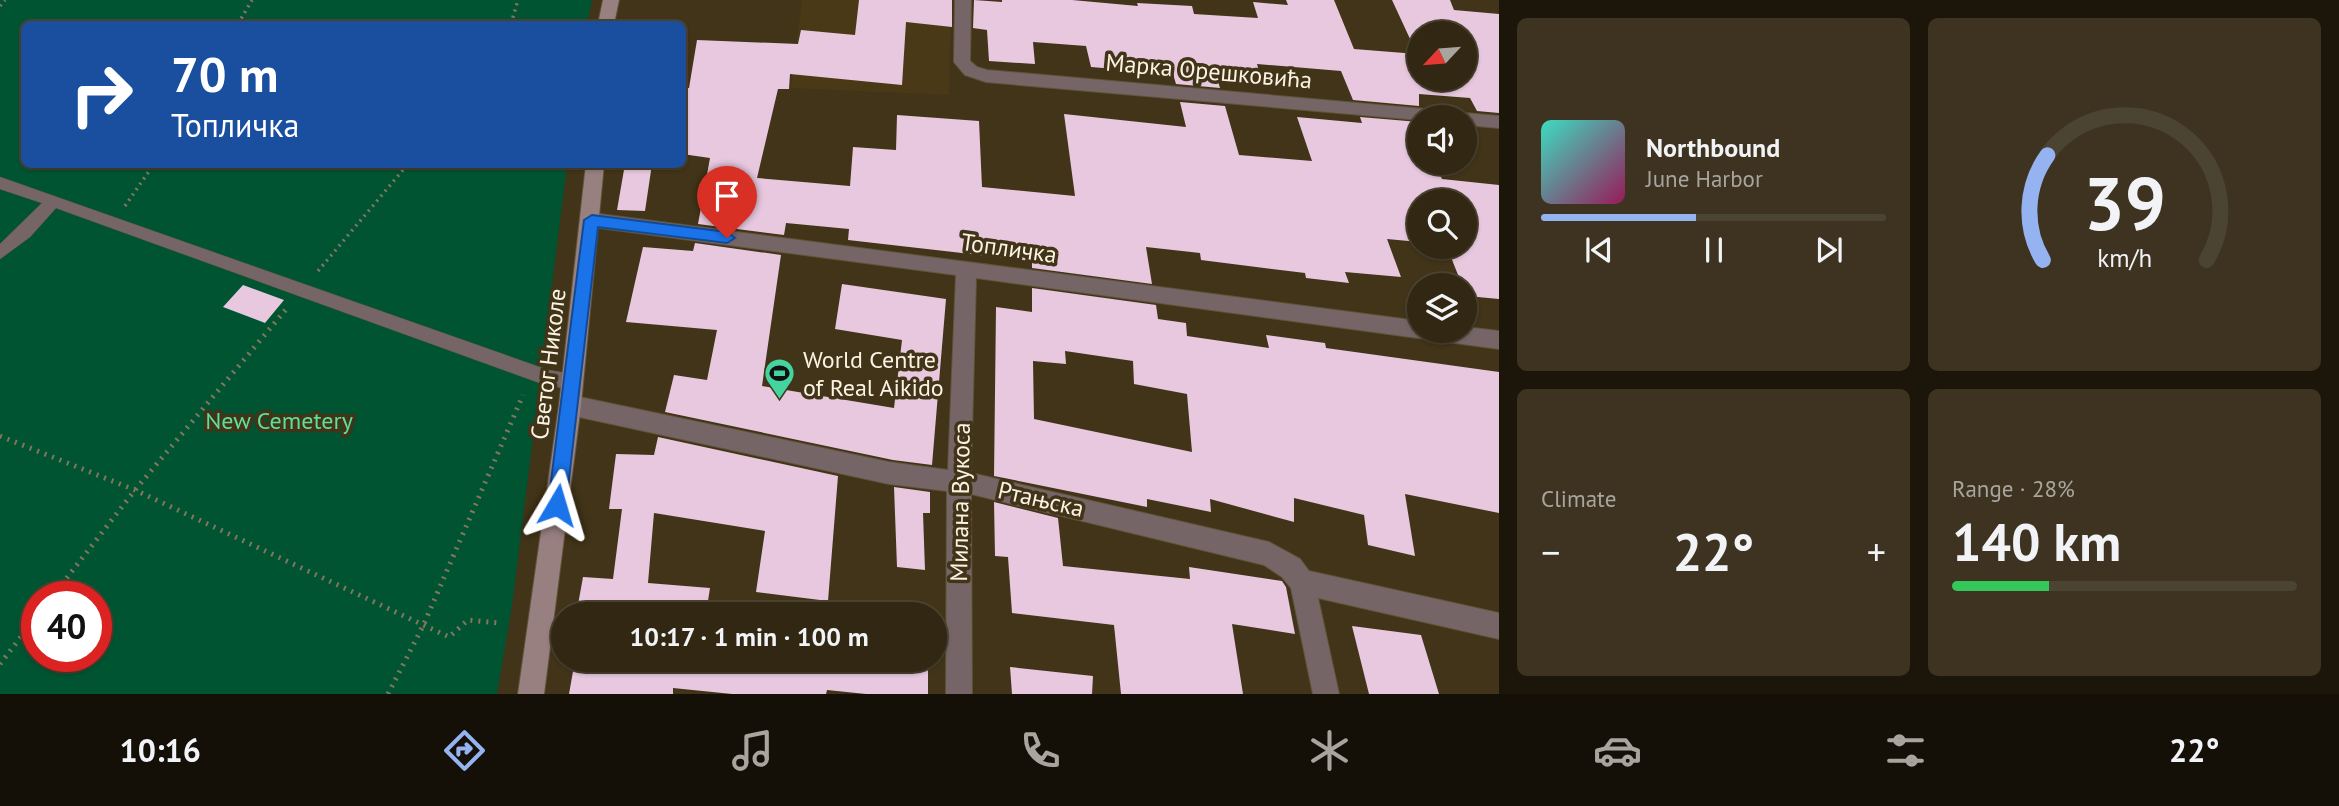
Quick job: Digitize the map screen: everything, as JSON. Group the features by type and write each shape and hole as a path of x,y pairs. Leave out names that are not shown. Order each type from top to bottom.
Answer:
{"street":[{"path":"607,21 611,0"},
{"name":"Марка Орешковића","path":"963,0 962,62 968,68 986,76 1407,113"},
{"path":"1477,120 1499,122"},
{"name":"Светог Николе","path":"531,694 573,381 592,220 595,168"},
{"name":"Топличка","path":"592,220 1407,328"},
{"name":"Милана Вукоса","path":"959,694 959,483 966,268"},
{"path":"1477,337 1499,340"},
{"name":"Ртањска","path":"570,405 890,473 990,486 1269,554 1291,569 1301,582"},
{"path":"1326,694 1301,582 1499,626"}],"lane":[{"path":"0,183 548,378 573,381"},
{"path":"0,253 24,233 53,201"}],"path":[{"path":"0,6 5,0"},
{"path":"240,21 252,0"},
{"path":"512,21 518,0"},
{"path":"112,224 151,168"},
{"path":"64,581 135,490 405,168"},
{"path":"388,694 423,626 533,372"},
{"path":"0,436 135,490 449,638 468,620 499,623"},
{"path":"0,664 21,637"}],"shaded area":[{"path":"802,0 951,0 949,95 791,88"}],"green space":[{"name":"New Cemetery","path":"0,0 592,0 588,21 21,21 21,168 567,168 512,606 497,694 0,694"}],"building":[{"path":"859,0 952,0 952,27 906,22 902,85 790,74 789,89 778,89 757,178 850,186 853,147 896,150 897,115 979,121 982,187 1075,196 1064,114 1186,127 1180,102 1225,106 1239,155 1312,161 1297,117 1362,123 1360,117 1407,121 1407,175 1440,175 1442,179 1499,185 1499,299 1477,297 1477,273 1457,273 1452,259 1477,259 1477,189 1407,189 1407,241 1387,239 1401,277 1345,272 1349,283 1306,278 1305,273 1201,260 1200,253 1146,247 1152,284 1032,268 1032,261 848,240 849,229 786,223 784,235 698,224 710,158 686,155 686,88 689,88 697,40 798,44 801,30 855,35"},
{"path":"974,0 1072,0 1138,6 1137,3 1192,6 1194,14 1258,18 1253,2 1288,5 1286,0 1334,0 1354,49 1407,53 1407,91 1477,91 1477,21 1407,21 1407,32 1392,0 1450,0 1454,10 1499,14 1499,113 1477,111 1477,105 1474,105 1470,98 1419,94 1419,105 1353,100 1341,71 1257,64 1262,81 1217,78 1220,88 1176,84 1173,74 1091,67 1086,46 1033,42 1035,64 989,61 987,30 973,28"},
{"path":"624,168 651,168 645,211 617,210"},
{"path":"695,243 781,255 762,386 894,408 902,340 835,329 842,284 946,299 932,465 893,460 665,412 674,375 707,380 717,330 626,322 643,247 693,251"},
{"path":"243,285 284,300 265,323 223,307"},
{"path":"1032,288 1156,305 1158,319 1186,323 1187,336 1269,348 1266,335 1325,343 1326,348 1499,372 1499,513 1405,494 1415,556 1368,545 1364,515 1294,498 1294,522 1210,499 1211,512 1147,499 1147,507 994,476 996,307 1032,312","holes":["1065,351 1133,361 1134,384 1187,394 1192,452 1034,419 1033,361 1066,364"]},
{"path":"658,437 838,476 828,601 756,592 765,531 654,513 648,583 710,588 708,602 578,602 583,577 613,579 622,509 609,509 616,454 654,455"},
{"path":"894,487 930,492 930,513 923,513 925,570 897,567"},
{"path":"994,502 1058,518 1063,566 1190,579 1189,567 1282,581 1286,587 1295,634 1232,624 1243,694 1121,694 1114,625 1012,613 1008,557 995,556"},
{"path":"1352,626 1421,635 1439,694 1369,694"},
{"path":"1010,667 1093,676 1092,694 1012,694"},
{"path":"573,672 928,672 928,694 866,694 827,690 826,694 732,694 673,688 673,694 569,694"}],"place":[{"name":"World Centre of Real Aikido","path":"780,400"}],"route":[{"path":"557,505 592,220 727,238"}]}
